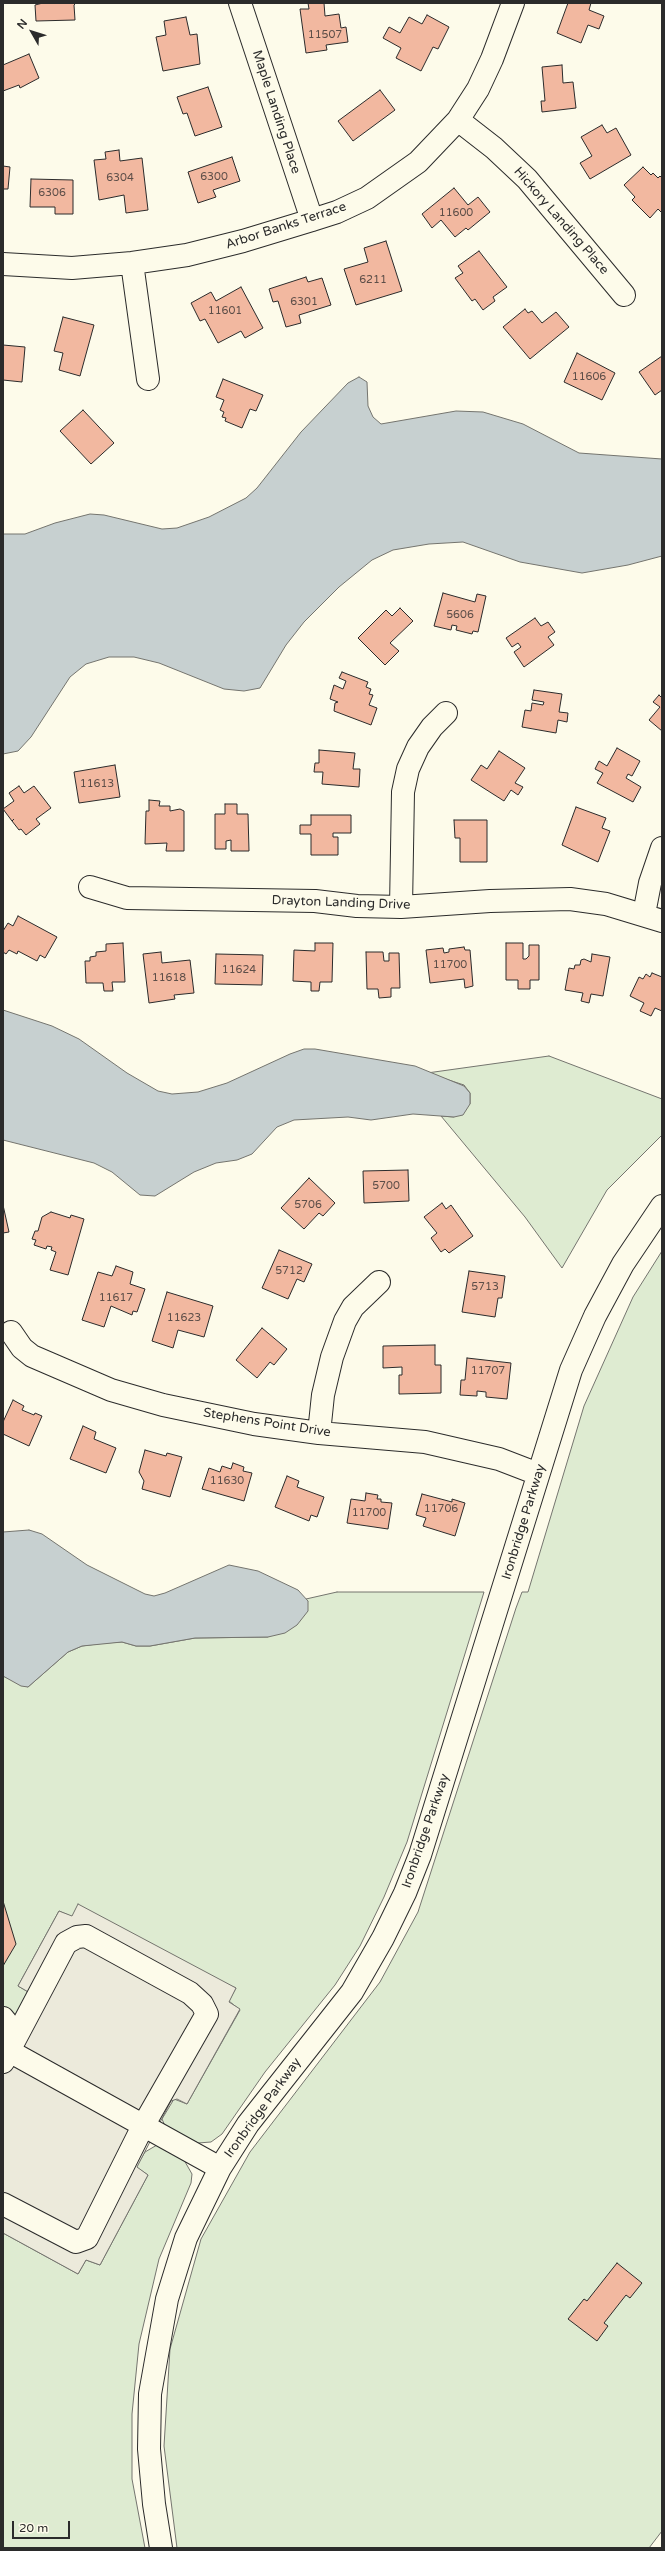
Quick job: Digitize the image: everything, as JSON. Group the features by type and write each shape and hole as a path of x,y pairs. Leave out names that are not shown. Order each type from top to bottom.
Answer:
{"street":[{"name":"Maple Landing Place","path":"240,3 312,220"},
{"name":"Arbor Banks Terrace","path":"3,264 72,268 132,264 187,255 312,220 343,209 391,183 418,162 458,120 478,89 492,59 513,3"},
{"name":"Hickory Landing Place","path":"458,120 494,148 528,179 624,295"},
{"path":"132,264 148,380"},
{"path":"401,907 403,792 408,769 418,746 432,727 446,713"},
{"path":"653,917 650,883 662,848"},
{"name":"Drayton Landing Drive","path":"90,887 127,898 315,901 357,906 401,907 490,901 570,899 606,904 653,917"},
{"name":"Ironbridge Parkway","path":"161,2548 154,2504 149,2449 150,2394 156,2352 167,2299 186,2238 220,2168 248,2124 352,1992 383,1938 405,1893 420,1855 571,1370 595,1316 623,1264 662,1206"},
{"path":"319,1433 325,1387 332,1357 345,1321 353,1306 379,1282"},
{"name":"Stephens Point Drive","path":"11,1332 22,1348 32,1356 111,1390 163,1405 239,1421 319,1433 425,1442 492,1457 538,1474"},
{"path":"3,2204 76,2242 87,2238 143,2126 207,2014 202,2004 190,1993 86,1936 77,1937 66,1944 9,2052"},
{"path":"3,2018 11,2028 9,2052"},
{"path":"9,2052 220,2168"}],"green space":[{"path":"549,1056 662,1099 662,1135 607,1190 562,1268 525,1217 441,1116 454,1117 470,1104 470,1093 464,1085 427,1073"},
{"path":"662,1251 662,2531 649,2548 177,2548 164,2446 170,2349 201,2239 250,2152 380,1982 418,1912 516,1608 522,1592 528,1592 584,1406 633,1297"},
{"path":"337,1592 484,1592 407,1842 384,1897 360,1946 335,1985 265,2072 222,2134 211,2142 198,2143 165,2126 162,2119 174,2099 187,2104 240,2010 229,2001 236,1988 59,1911 18,1986 30,1993 16,2015 3,2007 3,1676 28,1687 68,1652 82,1646 122,1642 136,1646 150,1646 195,1638 268,1637 308,1602 306,1599"},
{"path":"157,2145 184,2160 192,2174 191,2183 159,2259 139,2344 132,2414 132,2479 145,2548 3,2548 3,2233 78,2274 86,2260 100,2265 148,2175 136,2167 145,2152"}],"shaded area":[{"path":"359,377 367,382 368,406 373,417 381,424 456,411 483,412 523,424 579,453 662,459 662,556 628,565 582,573 520,562 463,542 429,544 393,550 372,560 339,587 304,622 286,645 260,688 244,691 224,689 159,663 134,657 109,657 86,664 70,677 31,737 18,751 3,754 3,534 25,534 55,523 90,514 104,515 162,529 177,528 209,517 246,498 257,488 301,432 348,383"},
{"path":"3,1010 52,1026 79,1039 127,1073 158,1091 172,1094 198,1092 227,1083 290,1054 304,1049 315,1049 415,1066 464,1086 470,1093 470,1104 463,1115 454,1117 413,1114 371,1120 348,1117 294,1120 277,1127 252,1154 237,1160 216,1163 194,1172 155,1196 140,1195 112,1172 94,1163 3,1140"},
{"path":"29,1530 42,1534 87,1565 145,1594 154,1596 165,1593 229,1565 258,1571 298,1590 308,1601 308,1611 297,1625 285,1633 268,1637 195,1638 150,1646 136,1646 122,1642 82,1646 68,1652 28,1687 21,1686 3,1676 3,1532"},
{"path":"78,1904 236,1988 229,2002 240,2009 187,2104 177,2099 171,2101 137,2167 148,2175 100,2265 86,2260 78,2274 3,2233 3,2046 30,1993 18,1986 59,1911 72,1916"}],"building":[{"path":"43,3 76,3 74,5 75,20 36,21 35,5"},
{"path":"308,3 324,3 325,16 339,14 341,28 346,27 348,42 326,45 327,50 306,53 300,9 309,9"},
{"path":"568,3 591,3 589,10 604,16 599,29 588,25 581,43 557,33"},
{"path":"427,15 449,27 438,49 433,47 421,71 396,58 401,48 383,38 389,27 400,33 409,17 422,24"},
{"path":"186,17 190,35 197,34 200,64 163,71 156,37 166,35 164,21"},
{"path":"29,54 39,78 20,88 19,85 3,91 3,65"},
{"path":"562,65 563,83 573,82 576,108 542,112 541,101 545,101 542,67"},
{"path":"208,87 222,127 195,136 187,113 183,114 177,97"},
{"path":"380,90 395,110 353,141 338,121"},
{"path":"602,125 607,133 616,128 631,155 590,179 580,163 592,156 581,137"},
{"path":"119,150 120,161 142,158 148,210 126,213 124,195 99,200 94,160 106,159 105,152"},
{"path":"232,157 240,181 213,190 216,197 198,203 188,172"},
{"path":"3,166 10,167 8,189 3,189"},
{"path":"643,167 651,175 653,173 658,178 660,176 662,178 662,213 658,209 650,218 632,200 635,197 624,185"},
{"path":"31,179 73,180 73,214 55,214 55,207 30,207"},
{"path":"454,188 468,205 478,197 490,212 468,230 466,228 455,237 441,220 432,228 422,214"},
{"path":"386,241 402,291 356,305 344,269 368,262 364,248"},
{"path":"479,251 507,287 493,297 495,301 483,310 475,299 472,301 455,278 463,273 458,266"},
{"path":"306,277 308,282 322,278 331,305 299,315 301,323 286,327 278,301 273,302 269,289"},
{"path":"241,287 263,328 245,338 241,331 218,343 205,319 200,321 191,303 211,292 216,301"},
{"path":"525,309 528,313 532,311 542,323 556,312 569,327 530,359 503,327"},
{"path":"63,317 94,325 80,376 59,370 63,353 54,351"},
{"path":"3,345 25,347 22,382 3,380"},
{"path":"577,353 615,373 602,400 564,382"},
{"path":"662,356 662,390 655,395 639,372"},
{"path":"223,379 263,395 256,411 250,409 242,428 225,421 226,418 222,417 224,412 220,410 224,400 216,397"},
{"path":"83,410 114,443 91,464 60,431"},
{"path":"443,593 475,602 477,594 486,596 478,632 473,631 472,634 456,630 457,626 452,625 451,630 434,626"},
{"path":"400,608 413,621 390,643 399,651 385,665 358,638 386,610 392,616"},
{"path":"535,618 541,626 548,622 555,632 548,637 554,645 524,667 514,652 521,647 518,643 512,647 506,638"},
{"path":"342,672 368,682 366,687 371,689 369,694 373,695 369,705 377,708 371,725 334,711 335,703 338,702 330,699 334,685 343,689 346,681 339,678"},
{"path":"534,690 562,694 559,712 568,713 567,722 558,720 556,733 522,727 525,710 531,711 532,703 543,705 544,702 532,700"},
{"path":"659,695 662,698 662,731 649,720 660,707 653,702"},
{"path":"617,748 640,761 632,776 628,774 626,778 641,787 633,802 597,783 603,773 595,769 599,761 607,766"},
{"path":"319,750 355,753 353,769 360,769 359,787 322,784 323,772 314,772 315,763 319,763"},
{"path":"499,751 525,768 515,783 523,787 518,795 511,790 504,801 471,780 481,765 487,769"},
{"path":"115,765 120,797 79,803 74,772"},
{"path":"19,786 24,793 34,786 51,808 36,819 40,824 26,835 21,829 19,830 3,809 14,801 9,793"},
{"path":"149,800 160,801 159,806 170,806 170,811 180,809 184,811 184,851 166,851 167,843 145,844 146,811 149,811"},
{"path":"225,804 237,804 237,814 248,814 249,851 231,851 231,840 226,841 226,849 215,849 215,814 225,814"},
{"path":"576,807 606,818 602,828 610,831 598,862 562,845"},
{"path":"311,815 351,815 351,833 333,833 333,837 338,837 338,855 311,855 311,834 300,834 300,825 311,825"},
{"path":"454,820 487,820 487,862 460,862 460,838 455,838"},
{"path":"18,916 57,937 45,958 40,955 37,961 18,951 17,954 9,950 6,954 3,952 3,931 8,923 13,926"},
{"path":"123,943 125,982 112,982 113,991 104,991 103,983 86,983 85,961 90,961 90,957 96,956 96,952 106,951 106,944"},
{"path":"315,943 333,943 332,982 320,982 319,991 311,991 311,982 293,981 294,950 315,951"},
{"path":"506,943 523,943 523,959 526,959 529,956 529,945 539,945 539,980 530,980 530,989 518,989 518,980 506,980"},
{"path":"464,947 465,950 470,950 473,986 465,988 464,979 430,983 426,950 443,948 444,953 449,952 449,949"},
{"path":"161,952 162,963 190,960 194,993 174,995 175,999 149,1003 143,954"},
{"path":"366,952 383,952 384,961 389,961 389,953 399,953 400,988 391,988 391,997 379,998 378,989 367,989"},
{"path":"216,954 263,955 262,985 215,984"},
{"path":"592,954 610,957 603,996 591,994 589,1003 581,1001 583,993 565,990 569,968 574,969 575,965 580,965 581,960 584,959 591,962"},
{"path":"652,973 662,977 662,1011 655,1008 651,1016 640,1011 644,1003 630,996 639,977 643,979 646,974 650,977"},
{"path":"408,1170 409,1201 364,1203 363,1171"},
{"path":"309,1178 335,1203 323,1216 319,1213 304,1229 281,1208"},
{"path":"442,1203 446,1209 451,1205 473,1236 449,1253 445,1249 441,1252 431,1238 437,1233 424,1217"},
{"path":"3,1205 9,1232 3,1233"},
{"path":"51,1212 70,1218 71,1215 84,1219 68,1275 50,1270 56,1252 51,1250 52,1247 47,1246 46,1249 34,1245 36,1240 32,1239 35,1231 38,1231 42,1217"},
{"path":"279,1250 312,1264 304,1282 297,1279 288,1299 262,1288"},
{"path":"116,1266 133,1272 130,1284 145,1289 137,1312 133,1311 132,1315 111,1306 104,1327 82,1320 98,1272 112,1276"},
{"path":"469,1271 505,1276 502,1298 498,1298 495,1317 462,1312"},
{"path":"167,1292 213,1306 204,1337 178,1330 173,1348 152,1341"},
{"path":"262,1328 287,1349 274,1365 270,1362 257,1378 236,1360"},
{"path":"435,1345 435,1365 441,1365 441,1393 399,1394 399,1375 402,1375 402,1367 383,1368 383,1346"},
{"path":"467,1358 511,1363 507,1399 486,1397 486,1392 477,1391 477,1396 460,1395 461,1380 465,1380"},
{"path":"13,1400 24,1406 22,1410 34,1415 35,1413 42,1416 29,1446 3,1434 3,1422"},
{"path":"83,1426 96,1432 94,1439 116,1448 106,1473 70,1459"},
{"path":"145,1450 166,1456 167,1453 182,1457 170,1497 142,1489 144,1481 139,1472"},
{"path":"233,1463 244,1467 243,1471 252,1473 244,1501 202,1489 209,1468 220,1472 222,1466 231,1469"},
{"path":"287,1476 299,1481 297,1487 324,1497 317,1517 311,1515 309,1521 275,1507"},
{"path":"366,1493 378,1495 377,1499 381,1499 381,1502 392,1503 388,1529 347,1523 351,1499 365,1501"},
{"path":"422,1494 452,1502 452,1499 465,1503 455,1536 423,1526 426,1518 416,1515"},
{"path":"3,1901 16,1944 3,1966"},
{"path":"617,2263 642,2283 630,2298 626,2295 604,2323 608,2326 597,2341 568,2319 584,2299 587,2301"}]}
